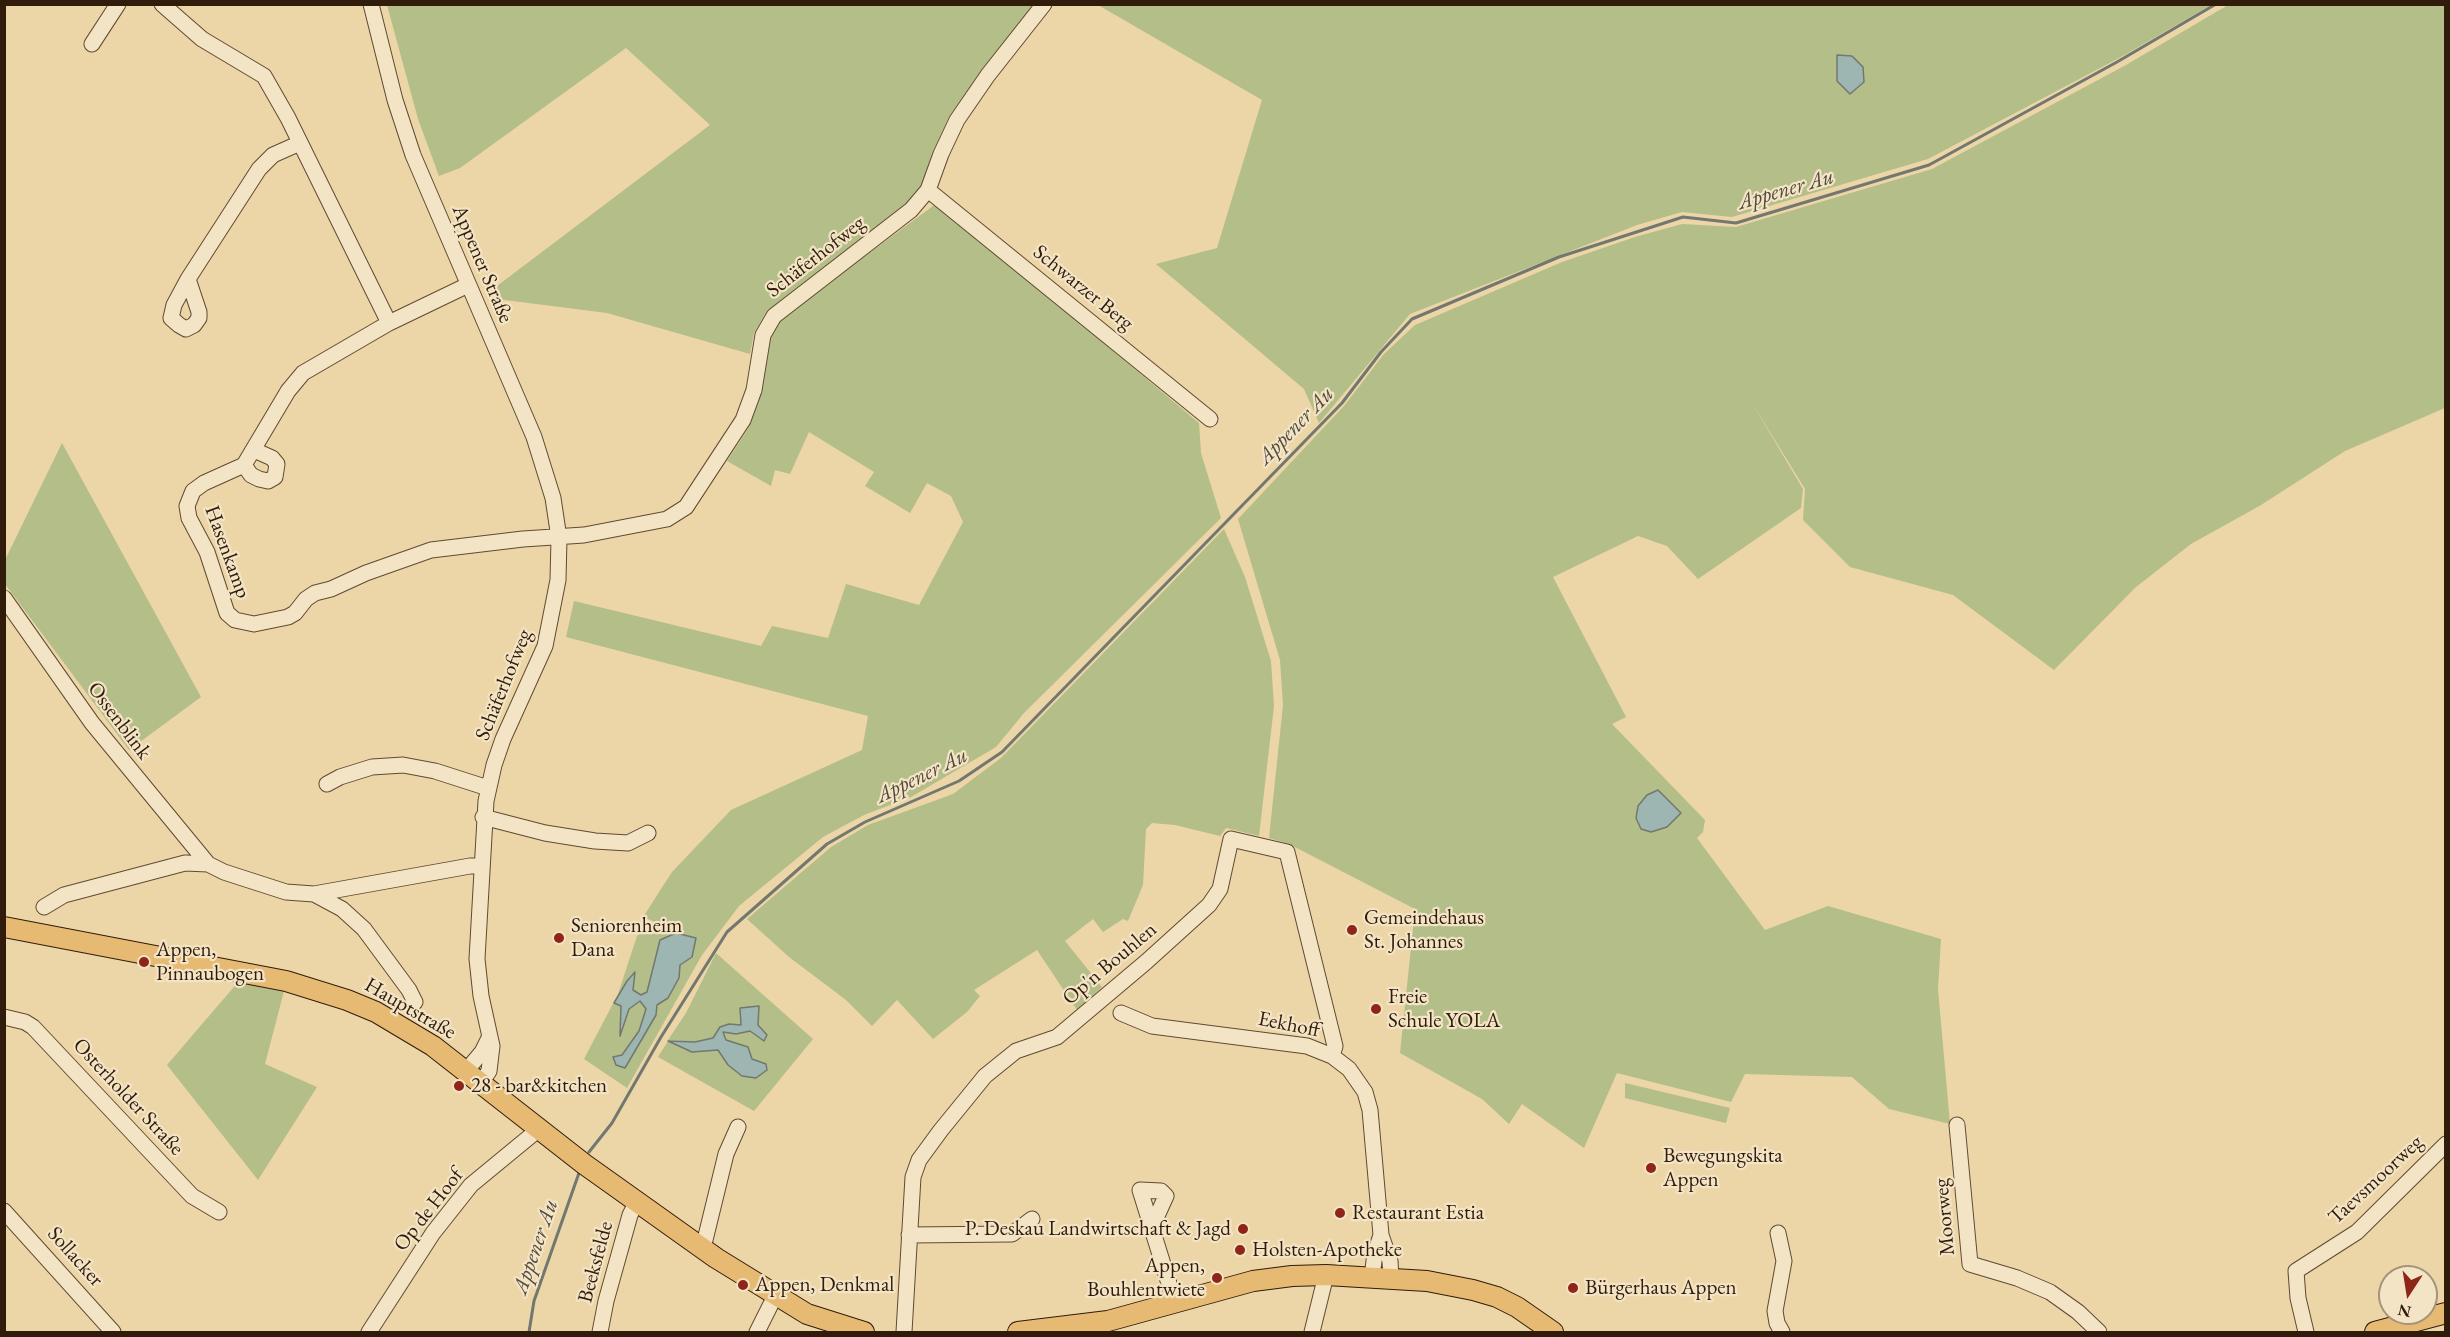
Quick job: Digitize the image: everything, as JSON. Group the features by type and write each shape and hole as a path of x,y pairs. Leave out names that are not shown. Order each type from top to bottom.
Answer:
{"main road":[{"name":"Hauptstraße","path":"4,927 254,974 316,989 383,1016 433,1046 636,1203 700,1247 775,1296 825,1321 864,1332"},
{"path":"1018,1332 1108,1321 1253,1281 1326,1275 1381,1277 1451,1284 1497,1297 1517,1307 1553,1332"},
{"path":"2375,1332 2445,1313"}],"street":[{"path":"92,44 118,4"},
{"path":"162,4 202,39 264,76 297,137 389,323"},
{"name":"Appener Straße","path":"371,4 395,100 413,155 545,465 559,538"},
{"name":"Schäferhofweg","path":"473,1077 489,1071 492,1046 477,977 483,817 488,788 503,739 545,646 558,580 559,538 667,519 686,507 743,420 754,390 763,335 774,316 911,210 928,190 940,154 957,120 988,75 1044,4"},
{"path":"188,279 259,169 297,137"},
{"name":"Schwarzer Berg","path":"928,190 1210,419"},
{"path":"254,450 273,458 277,464 275,477 268,481 258,479 251,475 244,465 288,391 303,372 389,323 468,285"},
{"name":"Hasenkamp","path":"244,465 204,483 193,491 187,506 189,518 207,552 227,613 235,620 244,623 254,624 288,617 295,613 315,592 331,589 366,573 431,550 523,539 559,538"},
{"name":"Ossenblink","path":"4,598 92,723 208,864 224,872 286,892 314,894 470,866 481,866"},
{"path":"327,784 340,777 372,767 403,765 435,771 488,788"},
{"path":"483,817 545,833 595,841 628,843 648,833"},
{"name":"Op'n Bouhlen","path":"904,1332 913,1177 920,1160 985,1076 1016,1052 1057,1036 1154,955 1209,905 1220,889 1232,839 1287,852 1335,1046 1332,1056"},
{"name":"Ossenblink","path":"44,907 54,900 75,892 184,863 208,864"},
{"path":"314,894 342,909 364,928 398,973 415,1002"},
{"name":"Eekhoff","path":"1121,1013 1152,1026 1307,1046 1332,1056 1349,1069 1360,1084 1368,1101 1373,1132 1381,1235 1390,1261 1381,1277"},
{"name":"Osterholder Straße","path":"4,1017 25,1022 33,1027 192,1196 219,1212"},
{"name":"Moorweg","path":"1957,1125 1970,1264 2017,1278 2050,1292 2078,1312 2099,1332"},
{"path":"700,1247 705,1240 726,1154 738,1127"},
{"name":"Op de Hoof","path":"369,1332 433,1233 471,1185 539,1129"},
{"name":"Taevsmoorweg","path":"2306,1332 2298,1298 2296,1271 2357,1232 2445,1144"},
{"name":"Beeksfelde","path":"600,1332 630,1215 636,1203"},
{"name":"Sollacker","path":"4,1211 113,1332"},
{"path":"909,1235 1012,1234 1032,1219"},
{"path":"1152,1227 1175,1303"},
{"path":"1778,1233 1784,1261 1775,1311 1777,1323 1782,1332"},
{"path":"1312,1332 1326,1275"},
{"path":"757,1332 775,1296"}],"green space":[{"path":"387,5 1035,5 979,74 950,115 932,153 923,184 906,206 766,312 754,333 750,354 607,313 497,299 493,289 710,125 626,48 460,168 439,176 418,119"},
{"path":"1098,5 2211,5 2121,57 1928,159 1732,217 1682,212 1637,225 1410,314 1319,423 1304,389 1156,264 1217,248 1262,100"},
{"path":"2228,5 2445,5 2445,408 2345,451 2261,505 2191,544 2136,587 2054,670 1953,595 1850,567 1803,520 1805,489 1752,403 1803,489 1801,508 1698,579 1667,546 1638,536 1553,577 1626,717 1612,724 1705,820 1703,832 1697,838 1765,930 1828,906 1941,939 1938,989 1950,1124 1889,1109 1852,1077 1745,1074 1731,1102 1617,1073 1584,1148 1522,1104 1509,1124 1482,1099 1400,1053 1415,909 1289,844 1269,838 1283,705 1280,660 1238,519 1344,406 1384,354 1415,325 1562,262 1635,237 1682,224 1736,227 1932,169 2126,65"},
{"path":"937,203 1199,423 1201,453 1221,518 1024,713 996,747 911,797 864,815 823,837 739,906 702,955 627,1088 584,1059 618,994 637,936 655,922 643,917 672,872 731,810 862,750 868,716 566,637 574,601 761,646 772,626 828,638 846,584 919,605 963,522 951,496 927,483 910,513 865,486 874,472 809,432 790,474 775,470 771,486 727,461 748,429 759,401 766,349 780,319","holes":["660,940 668,998 657,1005 616,1065 639,1031 646,1009 640,1001 629,1009 621,1034 621,1005 635,973 633,990 641,995 647,992"]},
{"path":"62,443 201,697 129,750 5,584 5,560"},
{"path":"1224,529 1245,577 1271,661 1274,706 1259,836 1226,828 1220,836 1175,825 1152,823 1146,829 1143,885 1128,921 1123,919 1103,932 1093,919 1065,941 1102,987 1077,1010 1037,950 974,990 980,996 967,1012 933,1039 897,1000 872,1026 846,1000 789,957 747,919 831,847 868,825 953,794 1001,758"},
{"path":"716,953 813,1039 754,1111 658,1057 668,1041 692,1052 718,1050 728,1065 765,1064 752,1059 748,1047 726,1040 723,1032 736,1034 750,1030 764,1040 767,1035 758,1025 758,1007 741,1025 729,1024 713,1038 695,1042 668,1040 686,1013"},
{"path":"239,981 284,991 265,1064 317,1087 258,1180 167,1065"},
{"path":"1625,1083 1730,1108 1726,1123 1625,1098"}],"water":[{"path":"1837,55 1852,56 1863,67 1864,82 1850,94 1837,81"},
{"path":"1658,790 1681,813 1667,827 1651,832 1641,829 1636,818 1638,806 1647,795"},
{"path":"676,933 696,938 692,957 680,965 679,978 668,998 657,1005 656,1015 625,1068 616,1065 613,1057 622,1055 639,1031 646,1009 640,1001 629,1009 620,1036 621,1006 614,1003 635,972 633,990 641,995 647,992 660,940"},
{"path":"759,1006 758,1025 767,1035 764,1041 750,1031 736,1034 723,1032 726,1040 748,1047 752,1059 766,1064 767,1070 756,1078 742,1076 728,1065 718,1050 692,1052 668,1041 695,1042 713,1038 720,1027 729,1024 741,1025 740,1008"}],"waterway":[{"name":"Appener Au","path":"589,1152 612,1123 661,1037 727,932 827,844 865,822 959,781 1002,752 1342,403 1381,352 1412,319 1559,257 1683,217 1736,223 1929,165 2117,62 2216,4"},
{"name":"Appener Au","path":"529,1332 534,1301 579,1173"}],"place":[{"name":"Gemeindehaus St. Johannes","path":"1352,930"},
{"name":"Seniorenheim Dana","path":"559,938"},
{"name":"Appen, Pinnaubogen","path":"144,962"},
{"name":"Freie Schule YOLA","path":"1376,1009"},
{"name":"28 - bar&kitchen","path":"459,1086"},
{"name":"Bewegungskita Appen","path":"1651,1168"},
{"name":"Restaurant Estia","path":"1340,1213"},
{"name":"P. Deskau Landwirtschaft & Jagd","path":"1243,1229"},
{"name":"Holsten-Apotheke","path":"1240,1250"},
{"name":"Appen, Bouhlentwiete","path":"1217,1278"},
{"name":"Appen, Denkmal","path":"743,1285"},
{"name":"Bürgerhaus Appen","path":"1573,1288"}]}
